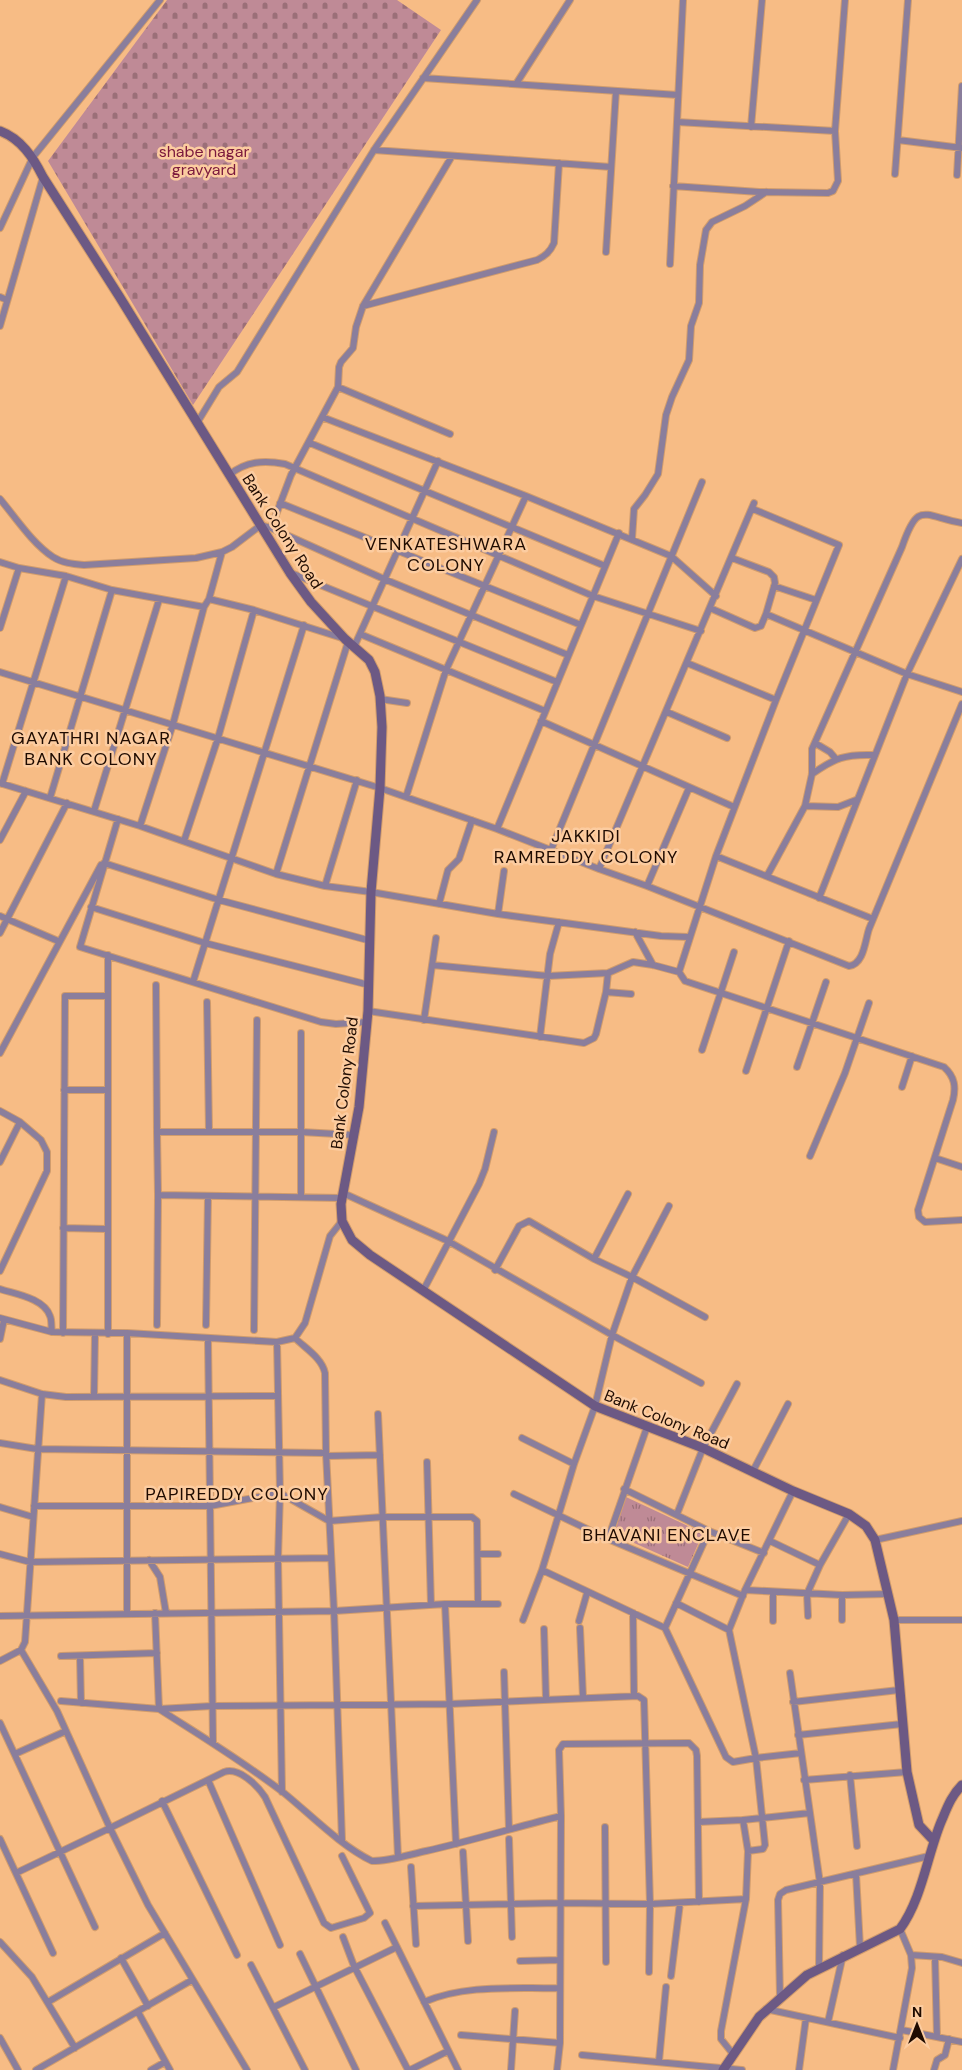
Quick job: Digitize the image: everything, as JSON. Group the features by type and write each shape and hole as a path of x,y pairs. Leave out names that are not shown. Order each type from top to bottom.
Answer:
{"street":[{"path":"0,228 33,157 160,0"},
{"path":"197,423 219,387 236,372 374,150 477,0"},
{"path":"516,84 570,0"},
{"path":"670,264 683,0"},
{"path":"751,127 762,0"},
{"path":"674,186 766,192 828,193 833,191 838,181 835,131 845,0"},
{"path":"895,174 908,0"},
{"path":"424,78 678,95"},
{"path":"958,175 961,148 962,86"},
{"path":"606,252 616,91"},
{"path":"677,122 835,131"},
{"name":"Bank Colony Road","path":"1,133 15,139 33,157 43,177 290,573 311,602 372,664 376,672 382,727 380,788 371,892 368,1011 355,1135 343,1196 342,1221 352,1240 595,1406 703,1448 793,1491 849,1514 866,1526 875,1540 894,1620 907,1772 919,1825 934,1841"},
{"path":"898,140 961,148"},
{"path":"374,150 611,167"},
{"path":"271,528 294,469 310,443 338,387 339,368 341,362 353,348 362,306 452,156"},
{"path":"362,306 536,260 550,252 554,243 559,163"},
{"path":"0,326 2,299 43,177"},
{"path":"632,539 634,509 645,496 658,474 666,415 689,360 691,326 698,308 700,265 706,230 712,222 745,206 766,192"},
{"path":"338,387 450,434"},
{"path":"322,417 619,533 671,556 716,596"},
{"path":"310,443 605,566"},
{"path":"229,475 238,468 262,461 285,464 411,520 593,596 701,631"},
{"path":"276,874 349,642 360,634 438,461"},
{"path":"551,850 702,482"},
{"path":"406,796 446,670 526,496"},
{"path":"0,499 33,538 54,557 68,563 84,566 196,558 222,552 261,525 384,579 568,655"},
{"path":"280,503 581,624"},
{"path":"599,869 754,506 839,545 734,807 716,856 679,972"},
{"path":"767,876 805,806 812,774 812,749 902,547 910,524 917,517 924,514 962,523"},
{"path":"497,828 619,533"},
{"path":"140,826 173,724 204,607 210,599 222,552"},
{"path":"710,608 755,628 760,626 766,614 774,586 774,577 769,572 732,558"},
{"path":"819,898 873,755 907,674 962,559"},
{"path":"0,562 19,568 66,576 112,590 204,607"},
{"path":"0,628 19,568"},
{"path":"290,573 557,682"},
{"path":"66,576 1,783 140,826 276,874 324,886 371,892 498,914 689,937"},
{"path":"774,586 816,600"},
{"path":"50,798 112,590"},
{"path":"210,599 304,625 349,642"},
{"path":"94,811 159,600"},
{"path":"184,841 218,738 254,610"},
{"path":"766,614 907,674 962,692"},
{"path":"193,982 304,625"},
{"path":"360,634 545,710"},
{"path":"688,663 776,700"},
{"path":"0,672 406,796 497,828 599,869 700,906 844,965 854,965 860,960 873,920 962,704"},
{"path":"380,699 407,703"},
{"path":"667,712 727,738"},
{"path":"541,721 734,807"},
{"path":"815,743 830,752 836,759"},
{"path":"812,774 836,759 856,754 873,755"},
{"path":"324,886 357,780"},
{"path":"647,886 689,788"},
{"path":"0,840 26,791"},
{"path":"805,806 838,807 856,800"},
{"path":"0,933 67,803"},
{"path":"118,819 80,946 321,1022 336,1024 366,1022"},
{"path":"439,904 448,870 459,859 472,820"},
{"path":"0,1052 58,941 108,853"},
{"path":"716,856 873,920"},
{"path":"104,864 219,900 371,940"},
{"path":"498,914 504,871"},
{"path":"91,907 205,943 369,985"},
{"path":"0,916 58,941"},
{"path":"540,1038 550,954 559,922"},
{"path":"636,932 653,965"},
{"path":"424,1020 436,938"},
{"path":"746,1071 789,941"},
{"path":"702,1050 734,952"},
{"path":"108,955 108,1334"},
{"path":"432,964 548,976 608,973 633,962 653,965 679,972 685,981 720,991 944,1067 951,1072 955,1090 918,1210 924,1222 962,1220"},
{"path":"368,1011 540,1038 584,1043 594,1038 606,992 608,973"},
{"path":"797,1068 826,982"},
{"path":"156,985 157,1325"},
{"path":"606,992 631,994"},
{"path":"64,1333 65,996 108,996"},
{"path":"207,1002 209,1132"},
{"path":"810,1156 845,1073 869,1003"},
{"path":"254,1330 257,1020"},
{"path":"301,1033 301,1197"},
{"path":"902,1087 912,1056"},
{"path":"64,1090 107,1090"},
{"path":"0,1111 20,1122 41,1140 47,1152 47,1171 0,1271"},
{"path":"0,1162 20,1122"},
{"path":"157,1132 302,1132 355,1135"},
{"path":"424,1290 486,1169 494,1132"},
{"path":"935,1158 962,1167"},
{"path":"594,1259 628,1194"},
{"path":"158,1195 343,1196 448,1241 495,1270 701,1383"},
{"path":"206,1325 208,1196"},
{"path":"523,1620 542,1570 574,1464 595,1406 612,1335 632,1277 669,1206"},
{"path":"0,1338 2,1319 52,1332 64,1333 127,1333 277,1342 295,1338 305,1323 330,1236 342,1221"},
{"path":"495,1270 519,1226 529,1221 594,1259 632,1277 705,1317"},
{"path":"64,1228 107,1229"},
{"path":"0,1289 29,1298 44,1307 50,1315 52,1332"},
{"path":"126,1613 127,1333"},
{"path":"94,1397 95,1334"},
{"path":"295,1338 324,1366 342,1840"},
{"path":"208,1339 213,1743"},
{"path":"277,1342 282,1792"},
{"path":"0,1380 42,1394 94,1397 277,1396"},
{"path":"677,1514 703,1448 737,1384"},
{"path":"0,1661 21,1650 25,1642 42,1394"},
{"path":"753,1471 788,1404"},
{"path":"378,1414 398,1857"},
{"path":"608,1539 624,1488 647,1426"},
{"path":"522,1438 574,1464"},
{"path":"0,1443 37,1449 380,1455"},
{"path":"427,1462 431,1605"},
{"path":"624,1488 709,1530 764,1553"},
{"path":"748,1850 763,1849 765,1845 763,1818 756,1758 729,1630 744,1593 793,1491"},
{"path":"34,1506 210,1506 280,1493 329,1521 382,1517 472,1517 476,1519 478,1604"},
{"path":"514,1494 608,1539 690,1574 744,1593 888,1594"},
{"path":"0,1507 33,1517"},
{"path":"808,1616 807,1594 820,1565 849,1514"},
{"path":"875,1540 962,1521"},
{"path":"665,1628 709,1530"},
{"path":"770,1541 820,1565"},
{"path":"0,1554 30,1562 331,1558"},
{"path":"478,1554 498,1554"},
{"path":"148,1560 160,1577 166,1613"},
{"path":"542,1570 587,1593 665,1628 726,1757 733,1762 801,1753"},
{"path":"773,1592 773,1621"},
{"path":"584,1697 580,1624 587,1593"},
{"path":"842,1595 842,1620"},
{"path":"676,1603 729,1630"},
{"path":"445,1604 456,1844"},
{"path":"0,1616 334,1611 445,1604 498,1604"},
{"path":"155,1613 159,1709"},
{"path":"634,1613 634,1695"},
{"path":"894,1620 962,1620"},
{"path":"544,1629 546,1700"},
{"path":"21,1650 57,1711 110,1828 148,1905 247,2070"},
{"path":"61,1656 157,1653"},
{"path":"80,1656 81,1702"},
{"path":"504,1672 509,1828"},
{"path":"790,1674 820,1882 819,1967"},
{"path":"793,1702 899,1690"},
{"path":"61,1701 159,1709 212,1706 450,1704 634,1695 644,1700 650,1904 649,1972"},
{"path":"159,1709 213,1743 282,1792 342,1840 372,1861 456,1844 509,1828 561,1816"},
{"path":"0,1723 95,1927"},
{"path":"798,1735 902,1724"},
{"path":"14,1754 66,1731"},
{"path":"557,2070 560,2043 561,1816 559,1750 563,1744 689,1743 696,1750 699,1902"},
{"path":"16,1873 231,1770 262,1792 324,1923 331,1928 364,1918 370,1913 342,1856"},
{"path":"804,1780 907,1772"},
{"path":"850,1775 857,1846"},
{"path":"208,1780 280,1945"},
{"path":"724,2068 753,2025 766,2009 780,1997 819,1967 900,1929 911,1910 934,1841 952,1797 962,1786"},
{"path":"162,1802 237,1955"},
{"path":"698,1822 743,1820 810,1812"},
{"path":"733,2054 721,2039 721,2031 746,1899 748,1850 743,1820"},
{"path":"605,1827 606,1962"},
{"path":"0,1839 53,1952"},
{"path":"509,1839 512,1937"},
{"path":"463,1852 468,1941"},
{"path":"780,1997 778,1900 780,1894 786,1890 929,1856"},
{"path":"411,1867 416,1944"},
{"path":"856,1874 860,1947"},
{"path":"413,1906 560,1903 650,1904 746,1899"},
{"path":"672,1976 680,1903"},
{"path":"385,1923 458,2070"},
{"path":"893,2070 902,2030 912,1968 910,1954 900,1929"},
{"path":"48,2002 164,1933"},
{"path":"343,1937 354,1966 409,2070 448,2051"},
{"path":"0,1942 28,1972 76,2048"},
{"path":"274,2007 354,1966 397,1947"},
{"path":"300,1954 356,2070"},
{"path":"910,1954 962,1963"},
{"path":"828,2022 843,1955"},
{"path":"934,1957 937,2037"},
{"path":"121,1958 148,2006"},
{"path":"520,1960 560,1960"},
{"path":"251,1965 305,2070"},
{"path":"36,2070 192,1980"},
{"path":"658,2061 666,1987"},
{"path":"424,2002 436,1997 469,1991 560,1988"},
{"path":"766,2009 900,2038"},
{"path":"511,2070 515,2011"},
{"path":"138,2012 170,2070"},
{"path":"799,2070 806,2018"},
{"path":"902,2030 962,2042"},
{"path":"461,2035 560,2043"},
{"path":"0,2038 18,2070"},
{"path":"934,2070 937,2060 945,2055 949,2039"},
{"path":"582,2055 742,2070"},
{"path":"151,2070 165,2062"}],"green space":[{"name":"shabe nagar gravyard","path":"167,0 397,0 441,30 193,405 48,161"},
{"path":"626,1497 703,1533 688,1567 614,1534"}],"district":[{"name":"VENKATESHWARA COLONY","path":"446,554"},
{"name":"GAYATHRI NAGAR BANK COLONY","path":"91,748"},
{"name":"JAKKIDI RAMREDDY COLONY","path":"586,846"},
{"name":"PAPIREDDY COLONY","path":"237,1494"},
{"name":"BHAVANI ENCLAVE","path":"667,1535"}]}
